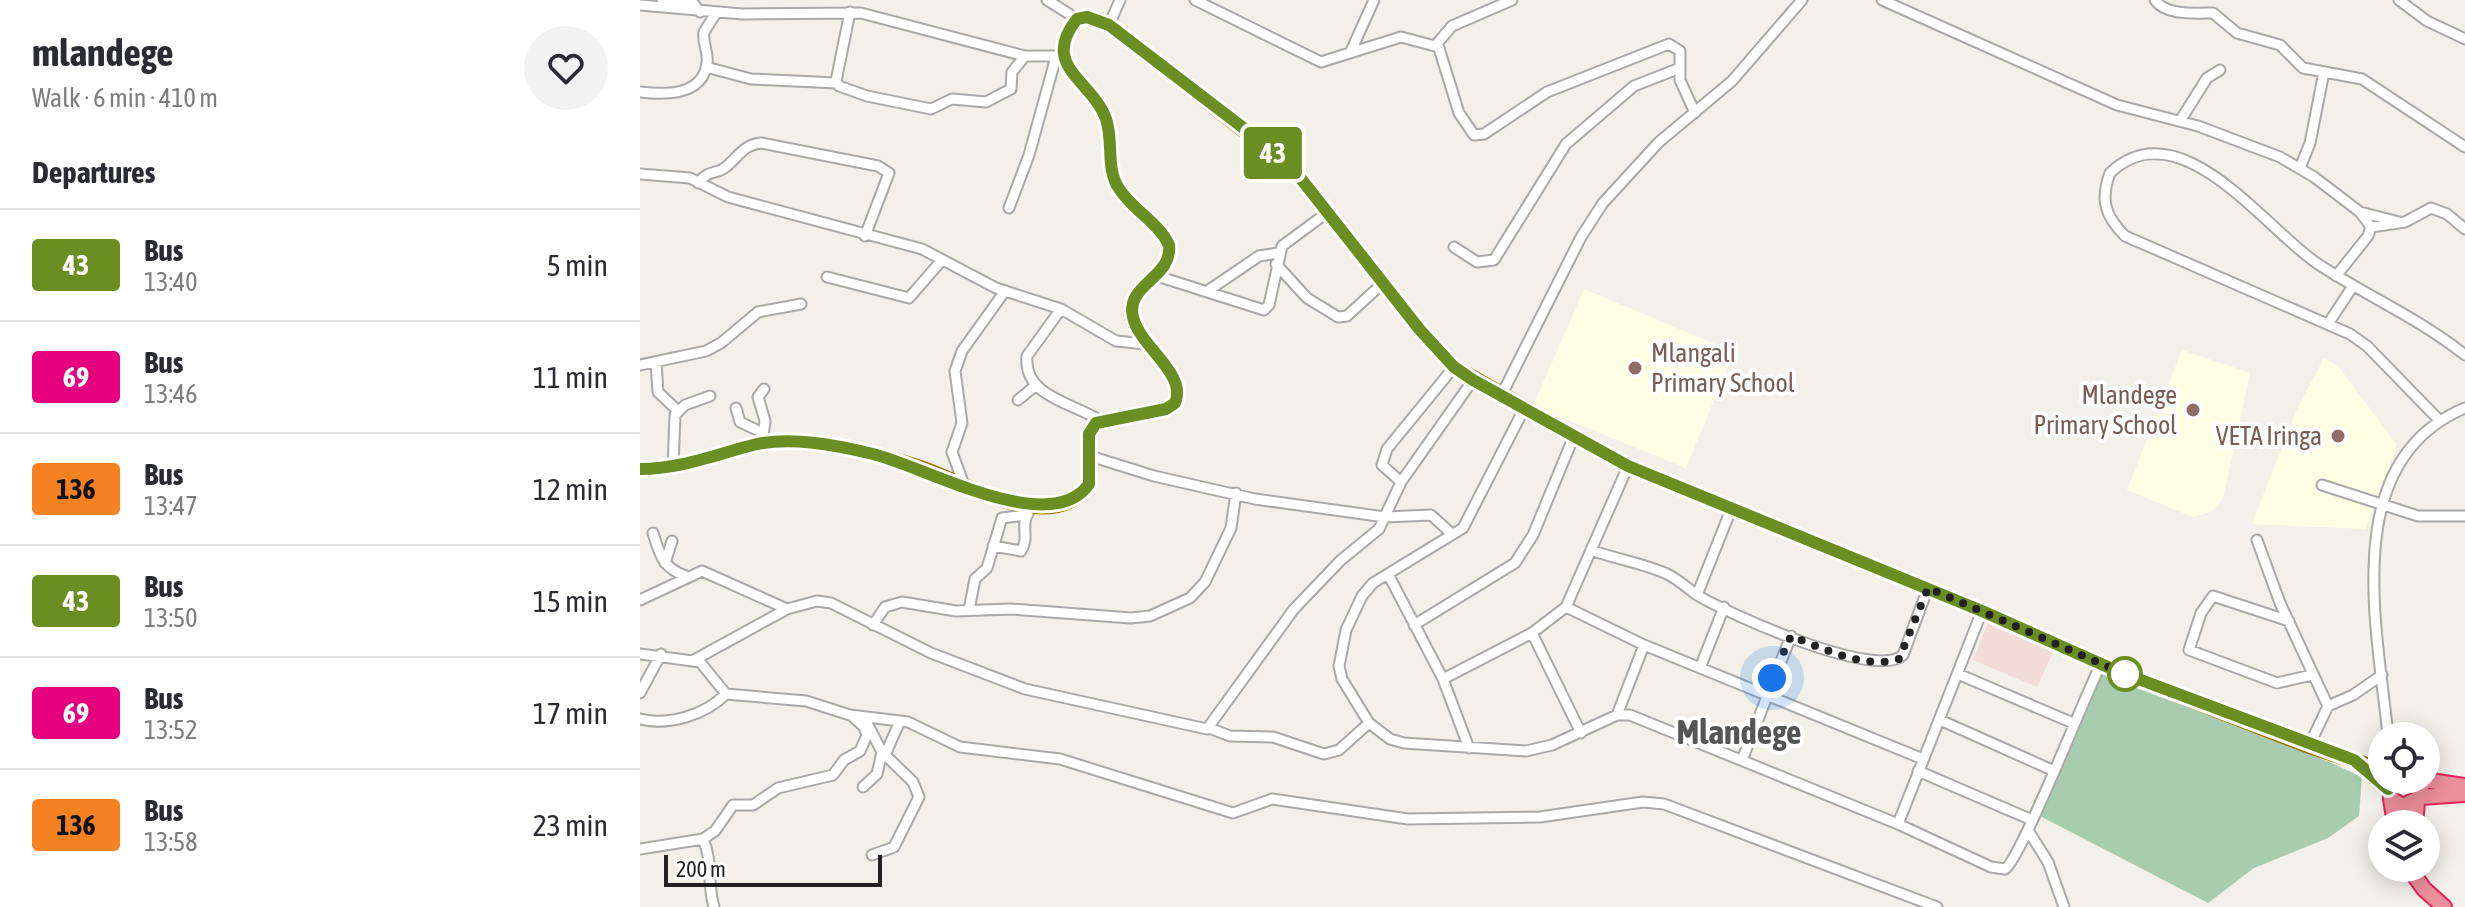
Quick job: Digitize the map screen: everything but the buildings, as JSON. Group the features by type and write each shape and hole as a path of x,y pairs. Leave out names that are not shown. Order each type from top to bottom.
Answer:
{"highway":[{"path":"2440,782 2465,786"},
{"path":"2394,794 2403,806 2419,799 2465,794"},
{"path":"2417,810 2420,794"},
{"path":"2419,882 2444,907"}],"main road":[{"path":"640,469 673,467 762,438 872,454 1007,502 1040,507 1073,499 1085,489 1091,477 1089,434 1101,421 1166,409 1175,403 1178,388 1146,344 1131,309 1134,296 1157,276 1170,253 1169,245 1160,230 1118,187 1113,176 1107,120 1099,105 1060,56 1077,19 1087,17 1109,25 1277,156 1302,180 1454,367 1473,380 1628,466 1928,588 2101,664 2309,746 2368,765"},
{"path":"2354,760 2368,771"}],"street":[{"path":"662,0 694,4 700,12"},
{"path":"1047,0 1077,19"},
{"path":"1109,25 1120,0"},
{"path":"1195,0 1319,61 1401,37 1427,46 1438,45 1452,26 1512,0"},
{"path":"1351,51 1374,0"},
{"path":"1501,396 1573,251 1603,203 1640,160 1760,52 1802,0"},
{"path":"1882,0 1904,4 2117,105 2180,121 2261,149 2300,168 2360,212 2371,227"},
{"path":"2155,0 2158,5 2190,15 2213,13 2237,33 2280,45 2303,68 2362,79 2465,147"},
{"path":"2399,0 2427,21 2465,39"},
{"path":"640,5 716,13 850,12 1025,56 1060,56 1009,208"},
{"path":"837,83 850,12"},
{"path":"640,92 665,94 689,89 706,67 704,32 716,13"},
{"path":"1438,45 1464,124 1477,136 1547,92 1669,44 1676,47 1682,85 1695,113"},
{"path":"706,67 751,79 837,83 867,96 929,108 952,99 986,102 1011,89 1012,72 1025,56"},
{"path":"1454,247 1477,262 1484,264 1494,260 1566,144 1634,86 1680,68"},
{"path":"2180,121 2207,78 2220,70"},
{"path":"2300,168 2310,143 2324,72"},
{"path":"698,183 709,171 724,169 745,147 761,143 878,166 889,173 865,236"},
{"path":"2440,421 2367,346 2328,324 2125,236 2111,222 2103,203 2110,173 2131,156 2151,153 2173,157 2237,191 2280,234 2336,276 2422,323 2465,355"},
{"path":"640,174 680,176 728,197 865,236 909,245 1005,291 1061,309 1116,341 1146,344"},
{"path":"2371,227 2400,222 2431,208 2447,214 2465,229"},
{"path":"1157,276 1209,290 1259,310 1267,309 1278,253 1291,238 1328,212"},
{"path":"2360,212 2400,222"},
{"path":"2336,276 2368,236 2371,227"},
{"path":"1209,290 1259,256 1278,253"},
{"path":"827,277 909,298 942,260"},
{"path":"1276,264 1307,298 1338,317 1347,316 1383,283"},
{"path":"2328,324 2353,286"},
{"path":"964,485 952,449 962,423 954,381 957,359 1005,291"},
{"path":"640,365 715,347 758,312 801,304"},
{"path":"1061,309 1027,356 1035,386 1101,421"},
{"path":"656,363 658,392 678,411"},
{"path":"1401,482 1382,465 1387,449 1454,367"},
{"path":"1209,728 1294,609 1341,560 1374,535 1401,482 1473,380"},
{"path":"1018,400 1035,386"},
{"path":"736,408 740,422 762,438 765,421 758,397 764,389"},
{"path":"673,467 673,421 678,411 710,396"},
{"path":"2387,722 2372,549 2383,506 2408,452 2440,421 2465,408"},
{"path":"1524,409 1469,521 1373,583 1362,596 1346,630 1341,653 1342,679 1369,723 1390,739 1404,743 1526,751 1581,733 1617,715 1637,717 2000,869 2010,866 2029,832 2052,770 2101,664"},
{"path":"1414,625 1515,563 1533,535 1574,436"},
{"path":"1090,456 1154,476 1236,493 1385,517 1431,515 1441,520 1452,534"},
{"path":"1443,679 1532,633 1566,607 1628,466"},
{"path":"2322,485 2383,506 2435,518 2465,516"},
{"path":"873,625 885,607 896,603 969,610 1076,611 1131,618 1150,616 1190,598 1205,582 1228,538 1236,493"},
{"path":"969,610 975,579 987,568 1004,516 1026,515 1040,507"},
{"path":"1697,595 1732,507"},
{"path":"993,546 1021,551 1027,536 1023,525 1026,515"},
{"path":"653,533 665,563 673,572 686,576"},
{"path":"2257,540 2312,675 2328,706"},
{"path":"665,563 672,541"},
{"path":"1591,550 1669,575 1697,595 1791,636 1844,655 1895,660 1903,655 1928,588"},
{"path":"640,600 686,576 707,573 787,609"},
{"path":"1388,574 1443,679 1469,748"},
{"path":"2289,621 2213,596 2201,613 2189,650 2277,683 2312,675"},
{"path":"694,660 787,609 823,601 931,653 1025,689 1209,728 1230,736 1273,737 1324,754 1339,750 1369,723"},
{"path":"1566,607 1644,645 1923,759"},
{"path":"1700,668 1724,607"},
{"path":"1898,824 1982,611"},
{"path":"1532,633 1581,733"},
{"path":"1742,760 1791,636"},
{"path":"1617,715 1644,645"},
{"path":"640,654 661,654 703,664 726,694 806,701 850,715 900,721 960,747 1060,759 1233,813 1272,799 1375,816 1434,820 1540,817 1643,802 1664,804 1937,907"},
{"path":"640,693 661,654"},
{"path":"1958,674 2073,723"},
{"path":"2309,746 2328,706 2353,695 2382,675"},
{"path":"640,719 656,721 688,716 712,707 726,694"},
{"path":"640,849 703,839 715,831 733,805 753,805 778,788 833,775 844,760 858,753 867,735 864,727 850,715"},
{"path":"867,717 884,754 916,786 918,802 894,847 872,855"},
{"path":"1940,720 2052,770"},
{"path":"863,787 877,774 900,721"},
{"path":"1918,771 2032,820"},
{"path":"2029,832 2048,862 2064,907"},
{"path":"703,839 709,854 709,890 714,907"}],"shaded area":[{"path":"1584,289 1734,352 1686,468 1533,406"},
{"path":"2182,350 2250,373 2223,499 2211,512 2193,517 2127,490"},
{"name":"VETA Iringa","path":"2324,358 2338,366 2397,445 2366,529 2252,524 2296,411"},
{"path":"1992,613 2059,639 2037,687 1973,660"},
{"path":"2105,660 2362,777 2359,816 2328,838 2254,868 2208,903 2038,815"}],"bus line":[{"name":"43","path":"640,469 683,466 755,445 786,442 813,444 872,454 922,469 1007,502 1040,507 1073,499 1089,484 1088,438 1090,429 1096,423 1122,415 1166,409 1175,403 1178,388 1136,328 1131,309 1134,296 1165,265 1170,248 1160,230 1121,193 1113,176 1107,120 1099,105 1069,70 1064,52 1070,27 1077,19 1087,17 1109,25 1277,156 1302,180 1420,330 1454,367 1473,380 1628,466 1982,611 2117,671 2309,746 2354,760 2368,770"}],"place":[{"name":"Mlangali Primary School","path":"1635,368"},
{"name":"Mlandege Primary School","path":"2193,410"},
{"name":"VETA Iringa","path":"2338,436"}],"district":[{"name":"Mlandege","path":"1739,732"}],"route":[{"path":"1772,678 1791,636 1858,658 1889,662 1899,659 1928,588 2125,674"}]}
